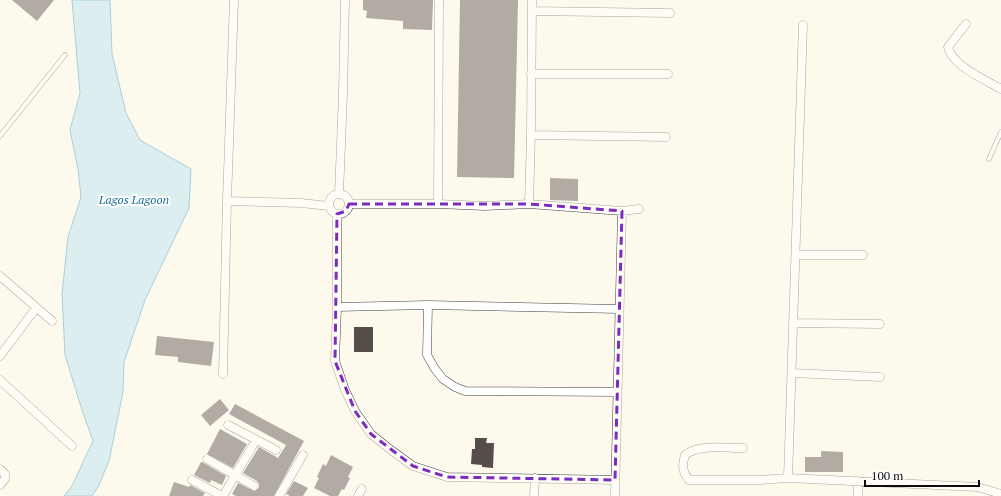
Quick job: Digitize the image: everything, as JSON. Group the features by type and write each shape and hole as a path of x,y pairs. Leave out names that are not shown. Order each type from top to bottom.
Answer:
{"street":[{"path":"223,374 234,0"},
{"path":"339,194 344,93 345,0"},
{"path":"438,204 439,0"},
{"path":"529,204 532,0"},
{"path":"532,11 670,13"},
{"path":"966,24 948,47 949,53 962,66 1001,89"},
{"path":"788,478 803,25"},
{"path":"531,74 668,74"},
{"path":"531,135 666,138"},
{"path":"227,201 301,203 329,206 330,209 337,214 344,213 349,204 346,197 339,194"},
{"path":"329,206 332,198 339,194"},
{"path":"349,204 438,204 485,206 529,204 622,211 639,209"},
{"path":"615,496 622,211"},
{"path":"337,214 337,307 335,361 345,390 355,411 371,434 414,466 447,477 615,480"},
{"path":"796,255 863,255"},
{"path":"0,276 52,321"},
{"path":"337,307 428,305 619,309"},
{"path":"428,305 427,355 443,379 455,387 465,391 617,392"},
{"path":"0,356 36,308"},
{"path":"794,323 880,324"},
{"path":"792,372 880,377"},
{"path":"0,380 72,446"},
{"path":"228,425 276,450"},
{"path":"192,480 222,496 256,440"},
{"path":"743,448 706,448 690,451 685,455 683,464 684,475 689,480 760,480 788,478 977,487 1001,494"},
{"path":"279,496 303,455"},
{"path":"207,459 254,486"},
{"path":"0,469 5,474 5,479 0,485"},
{"path":"534,496 535,478"},
{"path":"858,482 858,496"}],"lane":[{"path":"0,136 65,55"},
{"path":"989,159 1001,132"}],"highlighted area":[{"path":"349,204 529,204 622,211 615,480 447,477 413,466 371,434 355,411 335,361 337,214 346,211"}],"water":[{"name":"Lagos Lagoon","path":"72,0 110,0 112,54 126,113 140,140 191,169 189,208 145,300 124,362 123,392 109,461 98,487 92,496 64,496 72,486 93,441 65,355 62,294 68,237 81,197 78,169 70,130 80,93"}],"building":[{"path":"12,0 54,0 37,21"},
{"path":"363,0 433,0 432,30 403,29 403,21 366,18 367,11 363,10"},
{"path":"460,0 518,0 514,178 457,177"},
{"path":"550,178 578,179 578,201 550,200"},
{"path":"354,327 373,327 373,352 354,352"},
{"path":"157,336 214,342 211,366 178,362 178,357 155,355"},
{"path":"220,399 229,410 210,426 201,415"},
{"path":"235,404 304,441 274,496 236,496 232,494 238,483 254,491 259,488 257,481 243,473 259,447 278,458 286,445 229,414"},
{"path":"220,429 247,444 233,468 207,454"},
{"path":"475,438 487,438 486,443 494,443 493,468 471,464 472,449 475,449"},
{"path":"821,451 843,452 843,472 805,472 805,457 821,457"},
{"path":"331,455 353,467 348,477 350,478 344,490 342,489 338,496 330,496 314,488 323,464 326,466"},
{"path":"201,462 226,476 222,485 211,480 210,483 194,475"},
{"path":"294,481 308,488 303,496 290,496 286,494"},
{"path":"174,482 189,487 190,485 205,493 203,496 169,496"}]}
